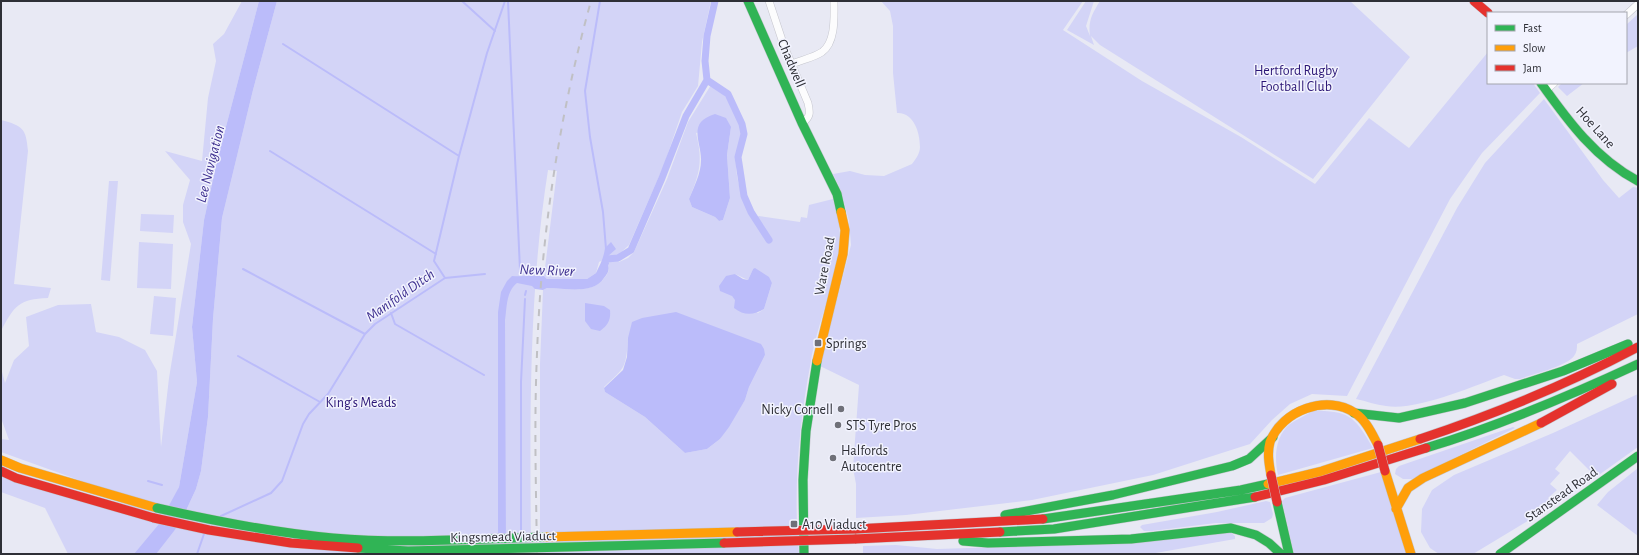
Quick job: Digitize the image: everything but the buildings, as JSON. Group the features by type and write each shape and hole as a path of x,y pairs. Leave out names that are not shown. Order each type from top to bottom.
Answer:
{"main road":[{"name":"Ware Road","path":"748,1 802,123 837,194 845,230 843,254 814,377 806,431 803,480 804,554"},
{"path":"1474,1 1487,12"},
{"name":"Hoe Lane","path":"1543,86 1596,151 1616,168 1638,181"},
{"path":"1354,413 1399,418 1465,403 1563,371 1638,340"},
{"path":"942,526 1052,519 1241,490 1322,471 1473,421 1591,372 1638,347"},
{"path":"908,537 1054,529 1243,500 1324,480 1476,433 1597,383 1638,364"},
{"path":"1396,509 1408,488 1423,478 1531,428 1638,370"},
{"path":"942,526 1113,495 1232,466 1249,459 1272,437 1287,419 1295,413 1311,406 1330,405 1345,408 1354,413 1369,429 1378,445 1396,509 1411,554"},
{"path":"1272,437 1268,454 1271,475 1290,554"},
{"name":"Stanstead Road","path":"1500,554 1638,456"},
{"path":"1,460 20,468 155,513"},
{"path":"1,471 16,478 155,513"},
{"name":"Kingsmead Viaduct","path":"155,513 333,538 408,542 942,526"},
{"name":"Kingsmead Viaduct","path":"155,513 215,531 291,543 408,551 908,537"},
{"path":"908,537 988,543 1131,539 1231,528 1256,535 1269,543 1281,554"},
{"path":"1408,543 1418,554"}],"street":[{"name":"Chadwell","path":"769,1 777,28 808,103 810,113 808,119 802,123"},
{"path":"792,64 818,54 826,48 833,29 834,1"},
{"path":"1627,14 1638,4"}],"green space":[{"path":"242,1 259,1 218,157 204,220 192,327 197,382 179,487 170,507 101,488 1,452 1,439 9,440 1,418 1,368 5,383 14,360 29,346 26,317 58,305 91,304 96,332 119,337 145,350 157,371 161,447 169,378 191,244 183,222 183,205 190,180 165,151 202,161 208,98 216,61 213,44 224,34"},
{"name":"King's Meads","path":"277,1 711,1 702,42 698,86 682,112 664,165 629,245 616,257 611,256 599,262 596,273 587,279 547,279 544,276 557,171 548,170 541,218 534,314 530,458 531,554 68,554 45,508 1,492 1,476 183,517 196,489 201,471 208,417 213,319 222,218 253,90"},
{"path":"881,1 1083,1 1063,30 1142,81 1241,137 1315,184 1369,118 1409,148 1487,53 1487,84 1534,84 1540,93 1482,153 1450,199 1347,396 1312,394 1290,404 1272,420 1250,444 1153,475 1032,500 906,515 856,518 856,484 853,468 859,385 820,366 851,245 849,221 841,191 833,174 850,171 865,175 884,176 912,164 918,156 920,147 919,136 915,124 908,116 897,113 893,73 893,26 890,11"},
{"name":"Hertford Rugby Football Club","path":"1086,1 1094,1 1086,26 1090,36 1091,18 1100,1 1350,1 1410,57 1313,179 1100,45 1091,36 1094,45 1067,30"},
{"path":"1638,14 1638,46 1627,52 1627,24"},
{"path":"1561,84 1583,84 1567,96 1558,87"},
{"path":"711,85 723,94 733,106 737,113 741,128 741,136 736,154 738,181 743,198 753,219 759,216 800,222 801,217 807,218 809,205 833,199 839,225 838,257 814,346 800,433 797,481 797,530 799,554 540,554 540,364 543,290 547,288 579,289 594,286 600,283 607,274 609,269 608,263 617,259 619,262 628,258 634,252 667,179 688,122","holes":["731,127 727,155 730,198 723,220 719,221 715,217 692,207 689,199 696,182 700,159 696,133","753,269 772,283 764,309 758,313 732,296 735,274 748,280","628,338 765,355 749,387 745,400 720,439 707,449 685,453 645,417 605,392 604,387 623,367"]},
{"path":"1544,99 1603,180 1619,198 1633,187 1638,188 1638,314 1577,344 1577,350 1570,360 1520,379 1515,379 1504,375 1429,401 1399,407 1378,405 1356,399 1457,208 1485,163"},
{"path":"1,120 19,126 22,129 26,137 28,151 14,284 51,288 48,298 30,300 18,306 10,315 1,331"},
{"path":"109,181 118,181 110,281 101,280"},
{"path":"141,214 174,215 173,233 140,231"},
{"path":"139,242 173,244 171,289 137,288"},
{"path":"154,296 176,298 173,336 150,334"},
{"path":"1638,394 1638,447 1596,477 1570,451 1555,469 1560,473 1550,484 1557,490 1548,498 1554,505 1473,554 1439,554 1430,548 1421,532 1422,509 1432,490 1454,475 1553,433"},
{"path":"1313,411 1335,412 1350,418 1356,422 1373,448 1278,475 1276,455 1281,435 1290,424"},
{"path":"1513,427 1515,428 1412,479 1403,479 1395,474 1396,469 1399,466"},
{"path":"1638,468 1638,536 1597,505 1608,492"},
{"path":"1381,472 1407,554 1294,554 1282,501 1285,498"},
{"path":"1266,501 1270,502 1273,514 1272,518 1264,523 1216,523 1152,531 1144,531 1140,527 1142,525 1217,512"},
{"path":"1229,531 1235,536 1235,539 1150,554 863,554 863,546 896,545 937,549 1036,546"}],"water":[{"path":"259,1 277,1 253,90 222,218 213,319 208,417 201,471 196,489 183,517 156,554 134,554 159,524 179,487 197,382 192,327 204,220 218,157"},
{"path":"715,114 726,118 731,127 727,155 730,198 723,220 719,221 715,217 692,207 689,199 701,166 698,128 701,122"},
{"path":"611,242 616,249 607,257 611,256 612,259 607,261 609,268 608,272 599,283 593,287 586,289 547,288 543,290 517,283 509,295 505,320 506,554 498,554 498,312 501,292 507,281 512,276 544,276 547,279 587,279 596,273 603,258 605,248"},
{"path":"755,268 769,277 772,283 764,309 749,314 738,311 734,308 735,300 732,296 720,291 719,286 726,276 735,274 748,280 753,269"},
{"path":"585,303 604,306 610,310 608,322 600,331 591,329 585,321"},
{"path":"676,312 761,344 765,355 749,387 745,400 720,439 707,449 685,453 645,417 605,392 604,388 623,370 627,357 628,338 632,322 642,318"}],"waterway":[{"path":"462,1 495,31"},
{"name":"Manifold Ditch","path":"221,516 271,493 282,481 303,424 309,414 328,394 365,334 375,324 445,278 434,261 459,156 487,53 505,1"},
{"path":"508,1 520,270"},
{"path":"600,1 585,91 590,137 603,212 606,249"},
{"name":"New River","path":"605,264 607,259 618,258 631,250 662,178 686,116 707,80 705,61 707,36 715,1"},
{"path":"283,44 459,156"},
{"name":"New River","path":"707,80 728,94 742,124 744,134 738,157 744,196 751,212 769,240"},
{"path":"270,151 436,254"},
{"path":"243,269 365,334"},
{"path":"445,278 485,274"},
{"path":"525,295 526,291"},
{"path":"521,533 521,382 525,299"},
{"path":"391,313 395,324 484,375"},
{"path":"238,356 320,402"},
{"path":"148,481 162,485"},
{"path":"197,554 204,534"}],"railway":[{"path":"537,554 537,354 539,309 547,220 561,132 591,1"}],"traffic: fast":[{"path":"748,1 802,123 837,194 841,212"},
{"path":"1542,84 1572,125 1584,138 1609,162 1638,181"},
{"path":"1354,413 1399,418 1465,403 1563,371 1628,344"},
{"path":"804,554 803,480 806,431 817,361"},
{"path":"1426,448 1534,410 1638,364"},
{"path":"1005,515 1113,495 1232,466 1249,459 1273,437"},
{"path":"1500,554 1638,456"},
{"path":"1043,519 1241,490 1268,484"},
{"path":"1000,532 1054,529 1255,497"},
{"path":"1277,502 1289,554"},
{"path":"157,508 245,526 289,533 359,540 412,541 545,537"},
{"path":"963,541 988,543 1131,539 1231,528 1256,535 1269,543 1281,554"},
{"path":"358,548 408,551 724,543"}],"traffic: slow":[{"path":"817,361 843,254 845,230 841,212"},
{"path":"1271,475 1269,463 1270,442 1284,421 1306,408 1319,405 1344,407 1355,413 1366,423 1378,445"},
{"path":"1396,509 1408,488 1423,478 1541,423"},
{"path":"1268,484 1322,471 1420,439"},
{"path":"1,460 20,468 157,508"},
{"path":"1385,471 1411,554"},
{"path":"545,537 737,532"}],"traffic: jam":[{"path":"1474,1 1487,12"},
{"path":"1420,439 1531,398 1612,361 1638,347"},
{"path":"1541,423 1612,384"},
{"path":"1378,445 1385,471"},
{"path":"1255,497 1324,480 1426,448"},
{"path":"1,471 16,478 154,518"},
{"path":"1271,475 1277,502"},
{"path":"154,518 209,530 291,543 358,548"},
{"path":"855,529 1043,519"},
{"path":"737,532 855,529"},
{"path":"855,539 1000,532"},
{"path":"724,543 855,539"}],"place":[{"name":"Springs","path":"818,343"},
{"name":"Nicky Cornell","path":"841,409"},
{"name":"STS Tyre Pros","path":"838,425"},
{"name":"Halfords Autocentre","path":"833,458"},
{"name":"A10 Viaduct","path":"794,524"}],"water label":[{"name":"Lee Navigation","path":"210,164"}]}
